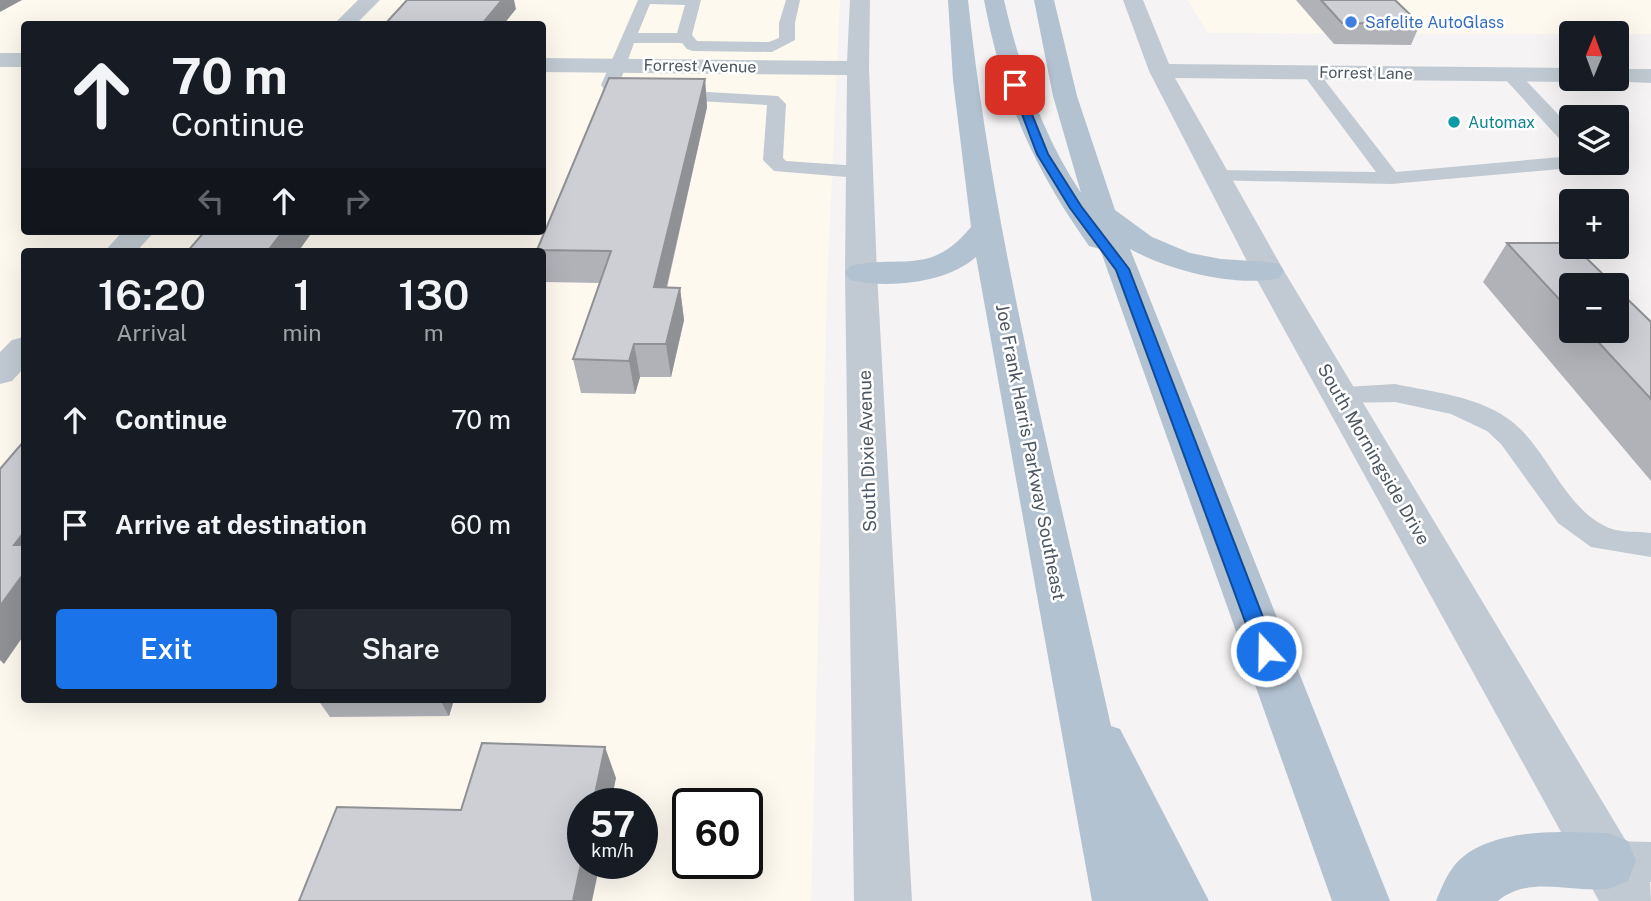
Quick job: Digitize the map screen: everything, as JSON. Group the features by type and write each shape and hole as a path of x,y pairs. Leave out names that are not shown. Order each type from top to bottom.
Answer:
{"main road":[{"name":"Joe Frank Harris Parkway Southeast","path":"958,0 965,80 986,228 1121,901"},
{"path":"994,0 1015,85 1042,154 1070,199 1123,269"},
{"path":"1044,0 1059,77 1104,215 1361,901"},
{"path":"1104,215 1122,231 1168,257 1213,268 1268,271"},
{"path":"861,273 916,272 944,265 965,254 986,228"},
{"path":"1080,703 1180,901"},
{"path":"1465,901 1470,887 1496,867 1537,860 1629,875"}],"street":[{"path":"347,21 370,0"},
{"name":"South Dixie Avenue","path":"860,0 858,68 861,273 883,901"},
{"name":"South Morningside Drive","path":"1133,0 1160,72 1268,271 1339,394 1629,875"},
{"path":"0,60 21,60"},
{"name":"Forrest Avenue","path":"546,65 858,68"},
{"name":"Forrest Lane","path":"1160,72 1559,75"},
{"path":"1629,76 1651,76"},
{"path":"123,248 136,235"},
{"path":"0,373 21,351"}],"lane":[{"path":"793,0 787,23 787,40 772,47 708,48 693,46 684,35 694,0 645,0 610,85 615,92 627,95 772,100 777,104 773,160 780,167 859,172"},
{"path":"628,38 686,38"},
{"path":"1310,73 1391,178"},
{"path":"1511,75 1559,127"},
{"path":"1216,176 1391,178 1559,163"},
{"path":"1339,394 1395,393 1458,406 1497,424 1511,437 1569,515 1602,539 1651,545"}],"shaded area":[{"path":"0,0 840,0 827,287 811,901 0,901"},
{"path":"1187,0 1651,0 1651,34 1629,34 1629,21 1559,21 1559,34 1208,33"}],"building":[{"path":"407,0 502,0 484,21 388,21"},
{"path":"1321,0 1395,0 1420,24 1342,23"},
{"path":"609,78 705,79 654,287 680,288 666,344 634,344 629,361 573,359 611,251 538,248 543,235 546,235 546,228"},
{"path":"202,235 280,235 270,248 190,248"},
{"path":"1507,243 1559,243 1559,259 1587,259 1602,273 1559,273 1559,299"},
{"path":"1629,301 1651,322 1651,399 1599,343 1629,343"},
{"path":"21,444 21,536 14,545 21,545 21,577 0,606 0,469"},
{"path":"482,743 605,747 596,788 567,788 567,879 578,879 573,901 299,901 337,807 461,810"}],"place":[{"name":"Safelite AutoGlass","path":"1351,22"},
{"name":"Automax","path":"1454,122"}],"route":[{"path":"1015,85 1042,154 1076,208 1123,269 1266,651"}]}
